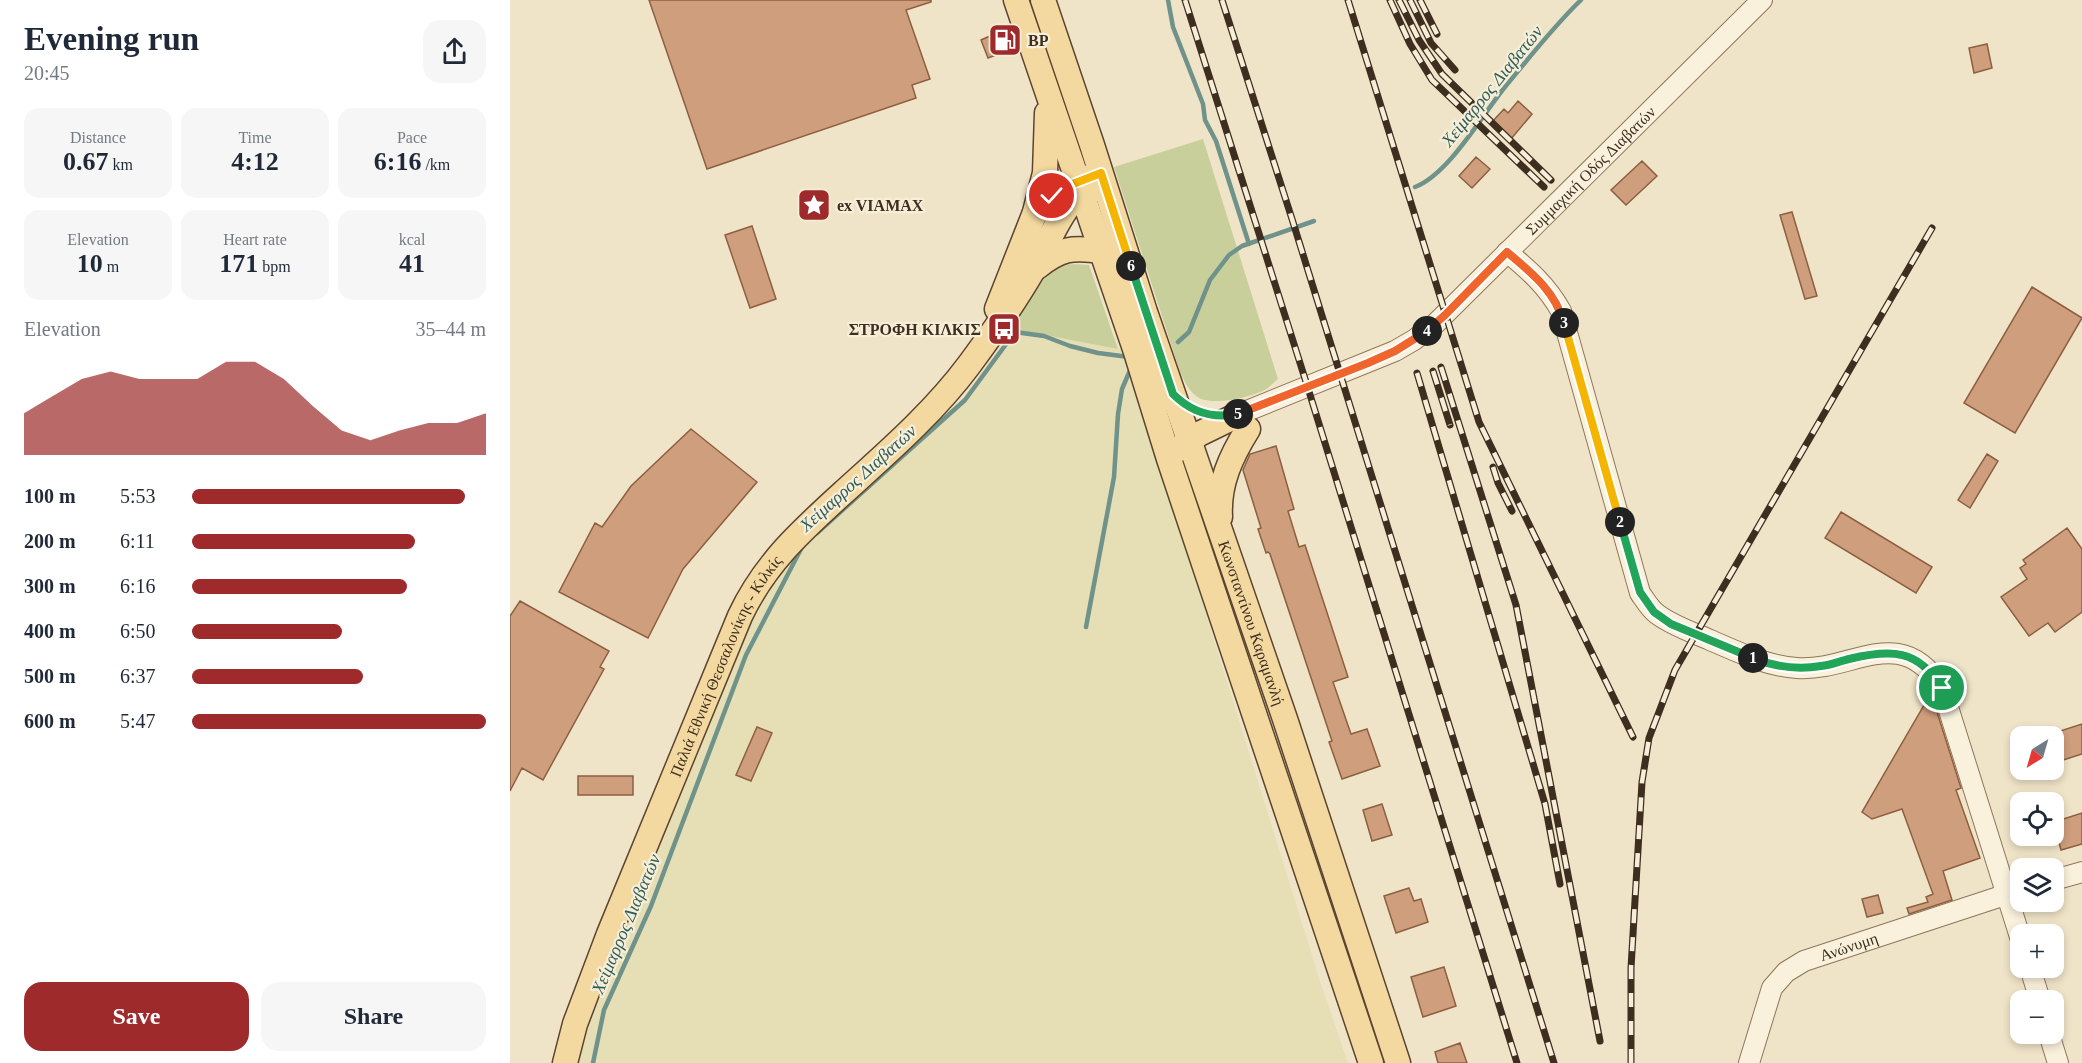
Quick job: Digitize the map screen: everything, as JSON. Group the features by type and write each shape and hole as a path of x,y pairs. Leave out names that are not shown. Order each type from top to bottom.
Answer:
{"main road":[{"name":"Κωνσταντίνου Καραμανλή","path":"1016,0 1136,352 1169,459 1371,1063"},
{"name":"Κωνσταντίνου Καραμανλή","path":"1043,0 1398,1063"},
{"path":"1034,215 1046,164 1048,118 1046,87"},
{"name":"Παλιά Εθνική Θεσσαλονίκης - Κιλκίς","path":"990,335 1002,293 1034,215 1055,193 1103,179"},
{"name":"Παλιά Εθνική Θεσσαλονίκης - Κιλκίς","path":"565,1063 574,1024 609,934 740,616 757,583 795,538 891,448 950,388 990,335 1033,270 1080,187"},
{"path":"1033,270 1065,250 1077,248 1102,251"},
{"path":"1173,394 1182,403 1205,414 1245,421"},
{"path":"1169,459 1192,451 1245,421"},
{"path":"1220,531 1219,511 1226,471 1245,421"}],"street":[{"name":"Συμμαχική Οδός Διαβατών","path":"1245,421 1286,395 1368,363 1414,340 1445,315 1762,0"},
{"path":"1507,252 1536,276 1552,295 1561,311 1640,592 1654,612 1671,624 1768,664 1798,669 1824,666 1878,654 1913,657 1922,663 1942,688 2010,881"},
{"path":"2064,877 2082,872"},
{"name":"Ανώνυμη","path":"1749,1063 1772,988 1786,972 1804,961 1896,933 2010,893"},
{"path":"2052,1044 2058,1063"}],"shaded area":[{"path":"1013,329 1124,350 1320,981 1348,1063 576,1063 581,1031 756,602 804,545 956,408"}],"green space":[{"path":"1203,139 1278,379 1262,391 1224,401 1199,398 1190,390 1180,372 1114,167"},
{"path":"1063,265 1089,265 1118,349 1013,329 1032,293 1052,270"}],"building":[{"path":"649,0 931,0 931,2 906,10 930,79 912,85 916,98 707,169"},
{"path":"1010,27 1017,47 988,58 981,40"},
{"path":"1987,44 1992,68 1974,73 1969,48"},
{"path":"1518,101 1532,114 1511,139 1492,122 1504,109 1508,113"},
{"path":"1476,157 1490,169 1472,188 1459,176"},
{"path":"1642,161 1657,176 1626,205 1611,190"},
{"path":"1792,212 1817,296 1805,299 1780,215"},
{"path":"752,226 776,299 750,308 725,235"},
{"path":"2032,287 2082,318 2015,433 1964,403"},
{"path":"691,429 757,482 683,569 648,638 559,592 595,523 602,527 631,486"},
{"path":"1276,446 1294,509 1288,511 1299,547 1305,545 1348,677 1333,682 1351,734 1367,729 1380,766 1342,779 1329,742 1332,741 1270,554 1266,553 1258,529 1261,528 1243,470 1250,454"},
{"path":"1987,454 1998,461 1970,508 1958,500"},
{"path":"1841,512 1932,567 1916,593 1825,538"},
{"path":"2067,528 2082,549 2082,612 2055,632 2048,623 2029,636 2001,597 2027,579 2020,568 2026,564 2023,560"},
{"path":"520,601 609,651 600,667 604,669 543,780 522,768 510,791 510,616"},
{"path":"1931,693 1961,788 1956,790 1980,858 1943,871 1952,900 1909,914 1907,908 1928,902 1926,897 1933,894 1902,809 1872,819 1862,812"},
{"path":"2082,724 2082,754 2064,760 2064,730"},
{"path":"757,727 772,733 751,781 736,775"},
{"path":"578,776 633,776 633,795 578,795"},
{"path":"1382,804 1392,835 1372,841 1363,810"},
{"path":"2082,813 2082,844 2061,850 2060,846 2064,846 2064,819"},
{"path":"1409,888 1414,901 1421,899 1428,922 1396,933 1384,896"},
{"path":"1878,895 1883,913 1867,917 1862,899"},
{"path":"1444,967 1456,1006 1423,1017 1411,977"},
{"path":"1460,1043 1467,1063 1438,1063 1435,1052"}],"waterway":[{"path":"1168,0 1173,27 1203,104 1205,120 1216,141 1249,244"},
{"name":"Χείμαρρος Διαβατών","path":"1415,187 1428,180 1452,157 1551,31 1581,0"},
{"name":"Χείμαρρος Διαβατών","path":"1178,342 1189,332 1210,280 1229,255 1242,246 1314,221"},
{"name":"Χείμαρρος Διαβατών","path":"817,533 965,400 1015,332 1044,336 1098,353 1129,357"},
{"name":"Χείμαρρος Διαβατών","path":"1086,627 1114,477 1122,389 1131,368"},
{"name":"Χείμαρρος Διαβατών","path":"593,1063 604,1010 651,906 746,655 802,547"}],"railway":[{"path":"1185,0 1517,1063"},
{"path":"1222,0 1554,1063"},
{"path":"1348,0 1479,422 1633,737"},
{"path":"1390,0 1410,44 1432,80 1544,187"},
{"path":"1399,0 1419,40 1442,74 1551,180"},
{"path":"1410,0 1431,43 1455,70"},
{"path":"1420,0 1437,34"},
{"path":"1631,1063 1631,968 1642,782 1649,738 1675,670 1932,228"},
{"path":"1441,367 1516,605 1600,1041"},
{"path":"1433,371 1450,425"},
{"path":"1417,373 1545,804 1560,884"},
{"path":"1493,467 1512,511"}],"place":[{"name":"BP","path":"1005,40"},
{"name":"ex VIAMAX","path":"814,205"},
{"name":"ΣΤΡΟΦΗ ΚΙΛΚΙΣ","path":"1004,329"}],"route":[{"path":"1052,196 1065,187 1101,173 1173,394 1193,410 1217,416 1242,413 1395,351 1434,325 1507,252 1536,276 1552,295 1561,311 1640,592 1654,612 1671,624 1768,664 1798,669 1824,666 1878,654 1913,657 1932,673 1942,688"}]}
